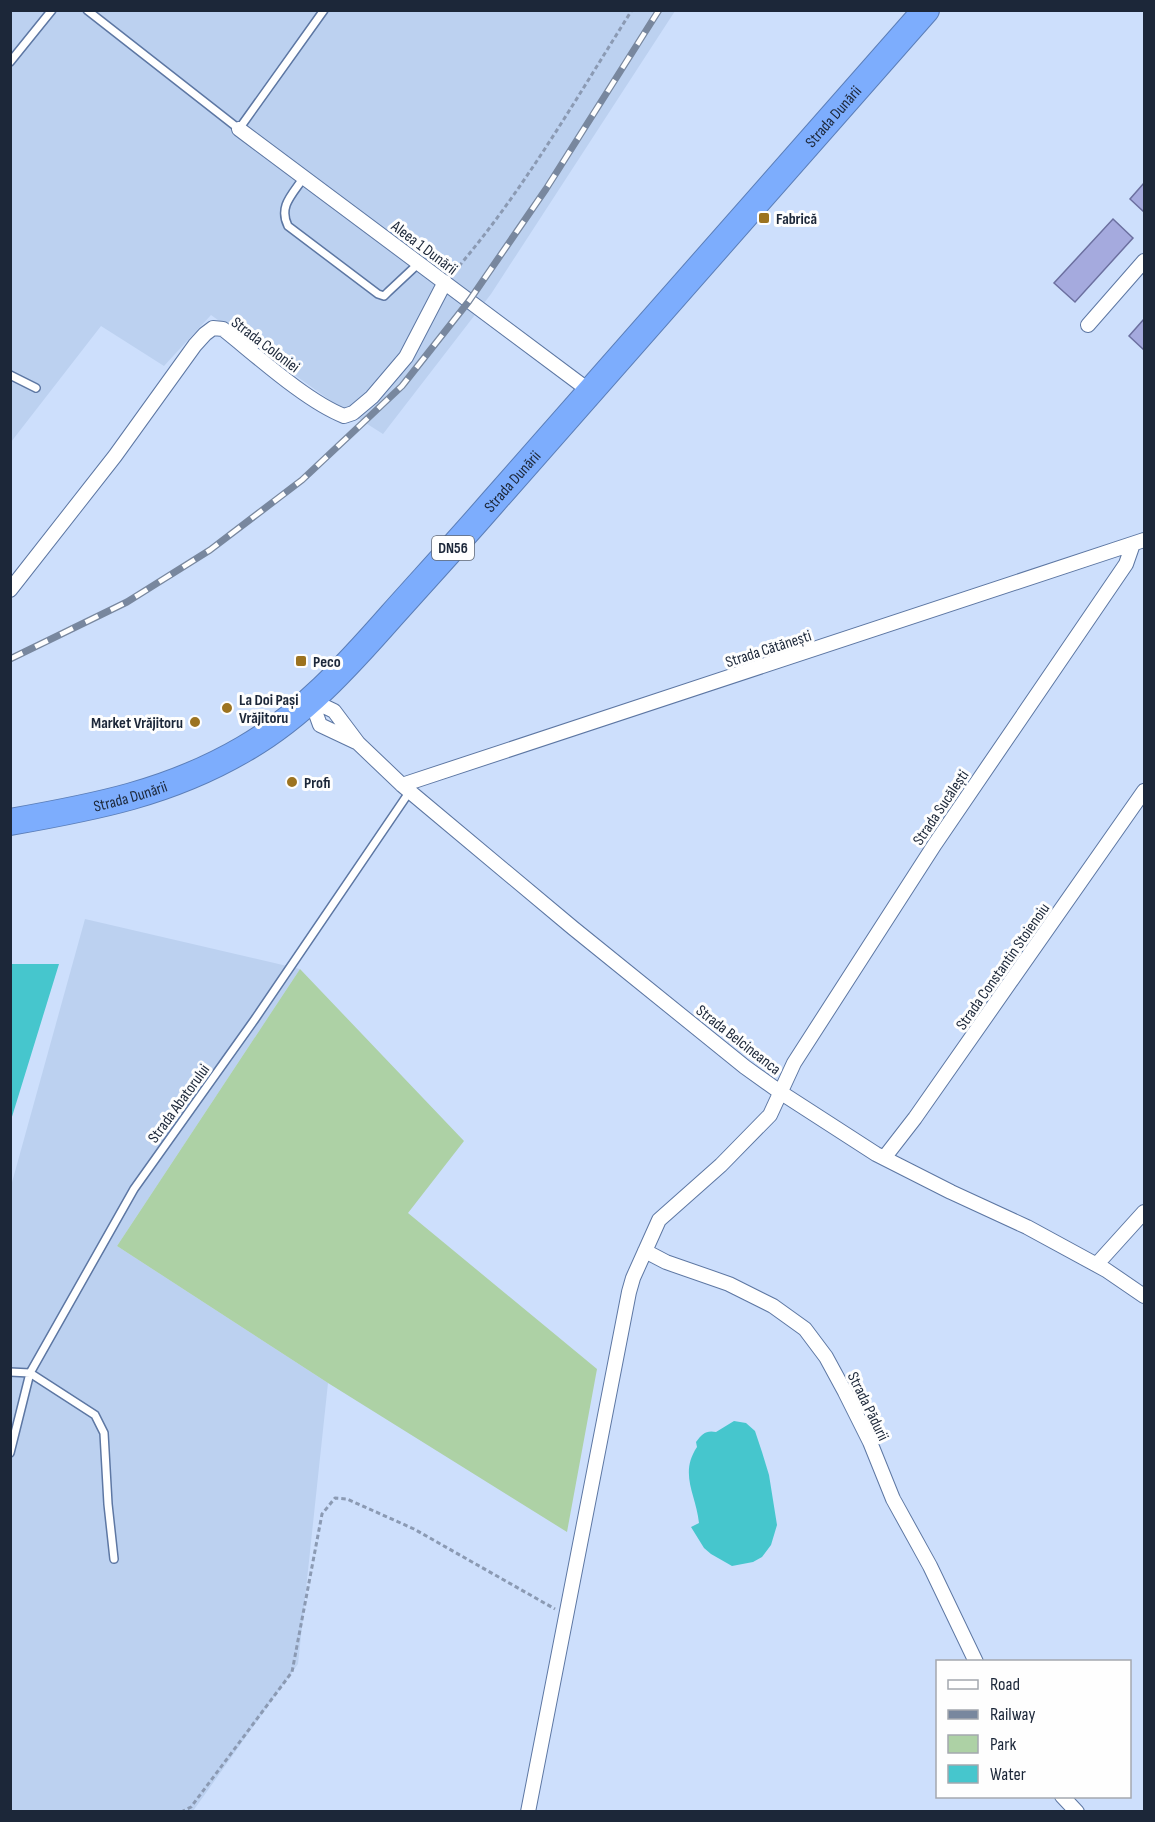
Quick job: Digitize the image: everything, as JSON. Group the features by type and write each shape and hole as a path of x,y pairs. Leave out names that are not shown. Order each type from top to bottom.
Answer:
{"highway":[{"name":"Strada Dunării","path":"10,822 130,798 166,786 244,749 276,729 311,700 340,673 591,392 926,10"}],"street":[{"name":"Aleea 1 Dunării","path":"239,129 591,392"},
{"path":"1088,325 1144,261"},
{"name":"Strada Coloniei","path":"10,590 115,456 169,380 205,334 213,328 223,329 297,387 332,411 344,416 353,413 372,397 406,357 445,282"},
{"name":"Strada Cătănești","path":"406,788 1139,542"},
{"name":"Strada Sucălești","path":"528,1812 629,1292 659,1220 721,1165 770,1115 794,1063 935,844 1121,572 1139,542"},
{"name":"Strada Belcineanca","path":"311,700 334,711 358,743 406,788 573,928 780,1092 884,1158 1027,1227 1097,1264 1144,1296"},
{"name":"Strada Constantin Stoienoiu","path":"884,1158 915,1118 1144,790"},
{"path":"1097,1264 1144,1212"},
{"name":"Strada Pădurii","path":"645,1251 666,1262 729,1284 773,1306 805,1329 826,1357 845,1392 870,1442 893,1499 930,1566 975,1660"},
{"path":"1063,1798 1077,1812"}],"lane":[{"path":"10,62 52,10"},
{"path":"87,10 239,129 324,10"},
{"path":"304,177 284,208 284,219 288,226 378,294 384,296 419,263"},
{"path":"10,375 36,388"},
{"name":"Strada Abatorului","path":"10,1453 30,1373 134,1189 255,1019 406,788"},
{"path":"10,1372 30,1373 95,1415 104,1433 114,1559"}],"path":[{"path":"445,282 475,248 520,188 632,10"},
{"path":"181,1812 191,1807 292,1672 322,1514 335,1498 347,1499 414,1529 567,1616"}],"shaded area":[{"path":"11,11 675,11 491,294 383,434 331,401 211,315 164,366 101,326 11,442"},
{"path":"85,919 300,969 117,1246 328,1383 298,1664 193,1811 11,1812 11,1186"}],"green space":[{"path":"300,969 464,1141 408,1213 597,1369 567,1532 328,1383 117,1246"}],"water":[{"path":"10,964 59,964 11,1120"},
{"path":"734,1421 746,1423 755,1431 769,1475 777,1525 771,1545 762,1557 753,1562 732,1566 704,1548 691,1527 699,1523 690,1484 689,1466 697,1447 696,1442 704,1433 716,1432"}],"building":[{"path":"1144,183 1144,212 1130,199"},
{"path":"1113,219 1133,238 1075,302 1054,283"},
{"path":"1144,319 1144,350 1129,336"}],"railway":[{"path":"10,659 127,602 210,550 302,480 402,386 469,301 546,189 659,10"}],"place":[{"name":"Fabrică","path":"764,218"},
{"name":"Peco","path":"301,661"},
{"name":"La Doi Pași Vrăjitoru","path":"227,708"},
{"name":"Market Vrăjitoru","path":"195,722"},
{"name":"Profi","path":"292,782"}]}
